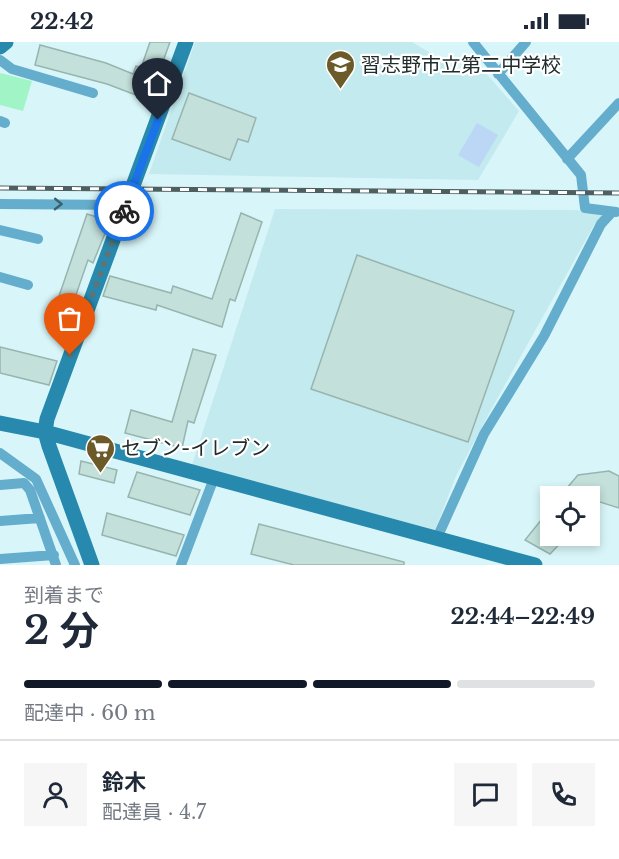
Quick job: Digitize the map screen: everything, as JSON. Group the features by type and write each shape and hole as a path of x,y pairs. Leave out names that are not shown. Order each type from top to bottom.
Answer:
{"street":[{"path":"0,47 6,42"},
{"path":"92,565 45,432 46,419 186,42"},
{"path":"473,42 581,175 585,208 616,212"},
{"path":"498,74 526,42"},
{"path":"0,60 12,69 93,93"},
{"path":"567,159 619,104"},
{"path":"0,204 126,205"},
{"path":"436,538 484,434 544,336 601,224 616,212"},
{"path":"0,230 38,239"},
{"path":"0,277 28,285"},
{"path":"0,423 45,432 535,565"},
{"path":"0,453 36,479 75,565"},
{"path":"181,565 214,478"},
{"path":"0,485 24,483 30,490 55,560 0,559"},
{"path":"0,521 40,518"}],"shaded area":[{"name":"習志野市立第二中学校","path":"195,42 412,42 461,71 470,55 519,111 478,180 149,174"},
{"path":"477,123 498,135 479,167 458,155"},
{"path":"275,209 577,210 603,216 594,225 492,408 456,476 435,530 192,465"}],"green space":[{"path":"0,73 32,81 23,111 0,105"}],"building":[{"path":"150,42 170,42 149,100 107,84 35,65 40,45 106,63 133,74 136,66 141,68"},
{"path":"189,93 256,118 248,142 238,139 230,160 172,139"},
{"path":"241,213 262,222 235,301 230,299 222,327 157,305 156,310 103,296 110,276 171,293 173,286 212,299"},
{"path":"87,214 110,221 93,263 88,260 71,309 56,305"},
{"path":"357,255 514,311 468,442 311,389"},
{"path":"0,347 57,361 49,385 0,373"},
{"path":"193,349 216,355 194,423 188,421 182,448 125,433 131,410 172,422"},
{"path":"81,461 117,470 114,483 79,474"},
{"path":"609,471 619,476 619,508 600,502 600,486 569,486 578,475"},
{"path":"137,472 200,490 190,515 128,497"},
{"path":"107,513 184,535 176,556 102,535"},
{"path":"540,521 540,546 558,546 550,554 525,540"},
{"path":"259,524 404,562 404,565 294,565 251,554"}],"railway":[{"path":"0,188 619,193"}],"way so far":[{"path":"70,355 124,211"}],"place":[{"name":"習志野市立第二中学校","path":"340,90"},
{"name":"セブン-イレブン","path":"100,474"}],"route":[{"path":"124,211 158,120"}]}
